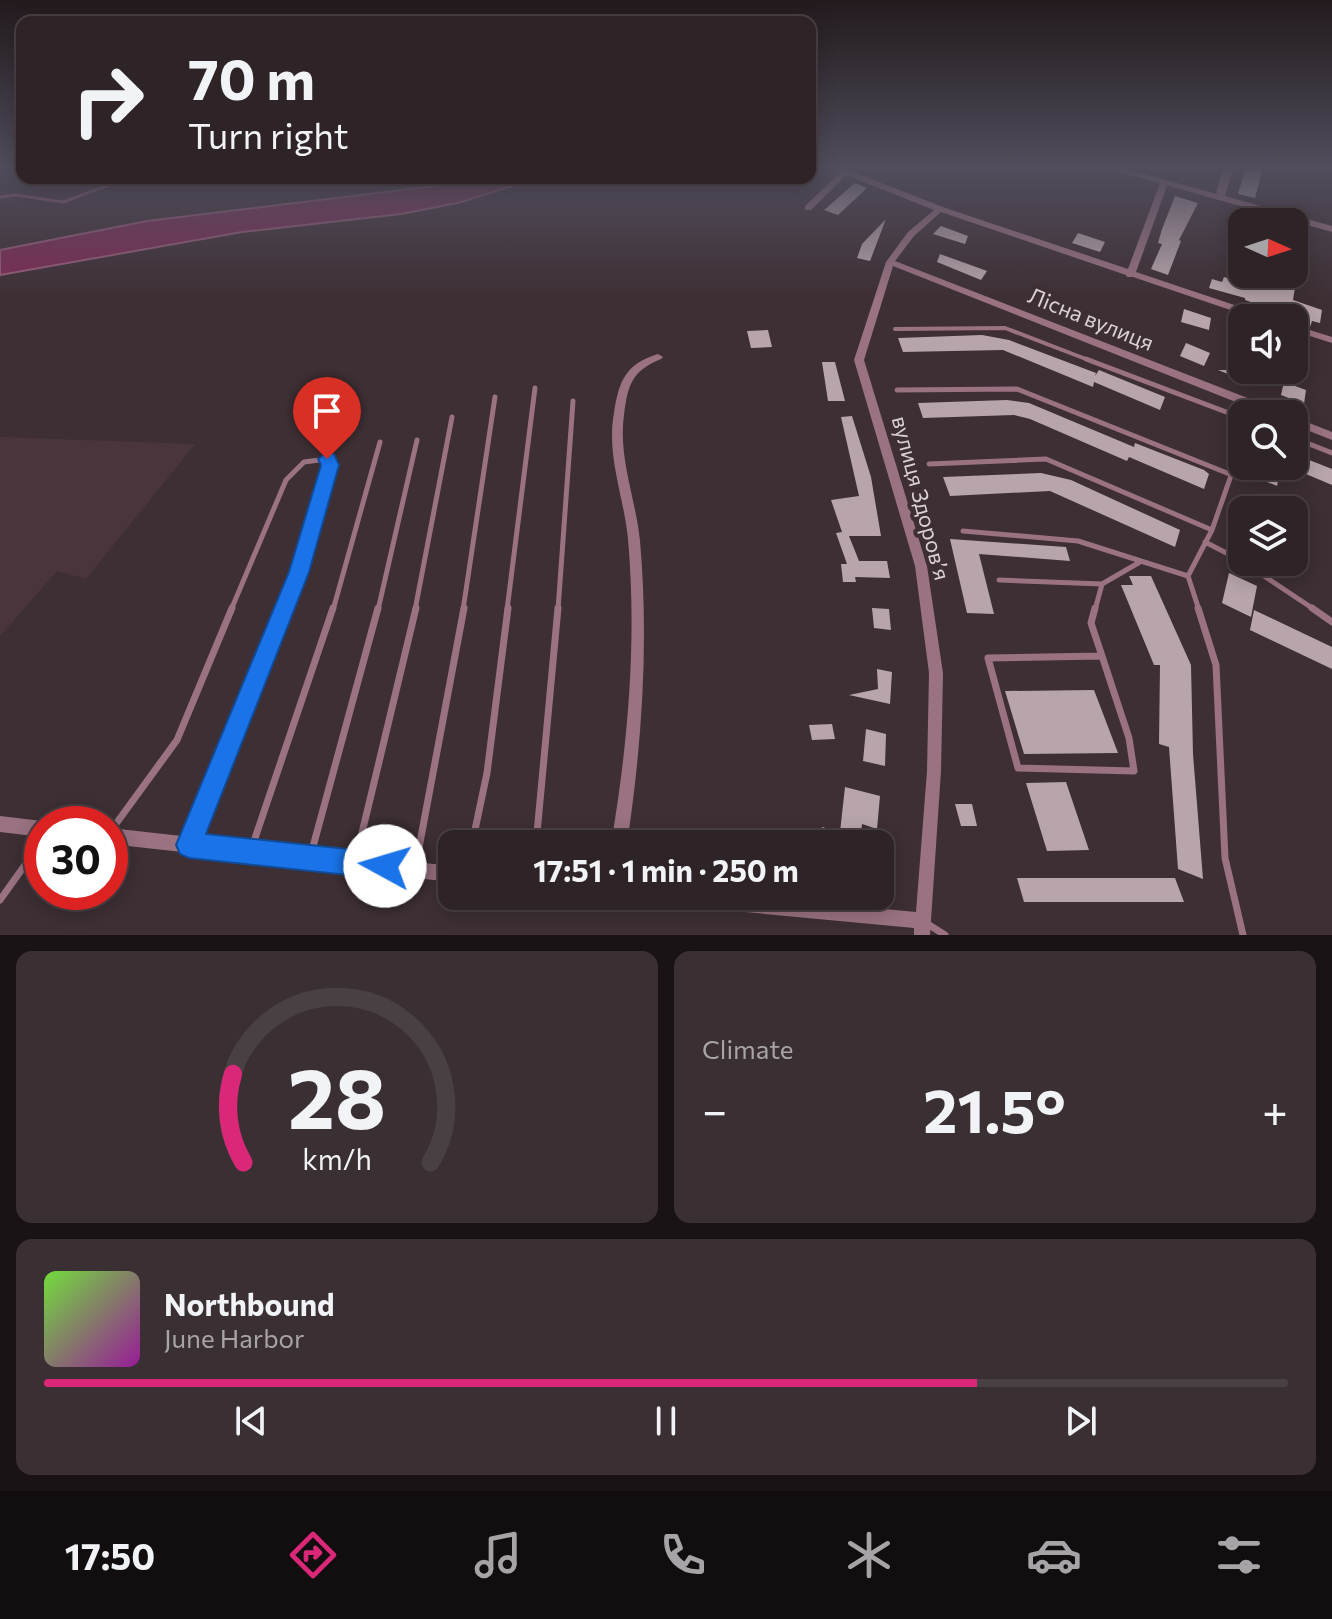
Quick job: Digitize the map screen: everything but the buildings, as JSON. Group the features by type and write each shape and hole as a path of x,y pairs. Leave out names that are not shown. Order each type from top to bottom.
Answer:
{"street":[{"name":"вулиця Здоровʼя","path":"923,928 934,771 936,673 921,566 859,360 890,262 911,234 937,212"},
{"path":"948,212 1228,306"},
{"path":"1130,275 1153,212"},
{"path":"1269,212 1332,229"},
{"name":"Лісна вулиця","path":"890,262 1230,400"},
{"path":"1308,332 1332,340"},
{"path":"621,830 633,750 638,604 633,527 617,423 624,390 637,367 658,357"},
{"path":"1308,427 1332,436"},
{"path":"0,824 24,827"},
{"path":"128,837 438,872"},
{"path":"775,910 923,928"}],"lane":[{"path":"895,329 1005,328 1228,413"},
{"path":"475,830 487,773 535,388"},
{"path":"897,390 1017,389 1228,473"},
{"path":"415,870 466,596 495,397"},
{"path":"537,830 554,661 573,401"},
{"path":"355,863 417,603 452,417"},
{"path":"310,858 375,622 417,440"},
{"path":"250,852 321,651 380,442"},
{"path":"1308,444 1332,453"},
{"path":"128,809 177,740 286,480 292,470 309,459 327,459 330,465 299,572 189,845"},
{"path":"929,464 1046,459 1212,530"},
{"path":"1230,480 1212,530 1188,576 1216,665 1225,858 1243,935"},
{"path":"963,531 1078,541 1188,576"},
{"path":"1205,542 1228,554"},
{"path":"999,580 1102,584 1140,561"},
{"path":"1264,576 1332,622"},
{"path":"1102,584 1091,623 1102,656 1129,738 1134,771 1018,768 988,658 1102,656"},
{"path":"0,900 24,866"},
{"path":"923,928 945,935"}],"shaded area":[{"path":"224,212 413,212 242,232 0,275 0,250 147,221"},
{"path":"0,437 195,444 86,579 57,571 0,636"}],"route":[{"path":"327,459 330,465 299,572 189,845 385,866"}]}
